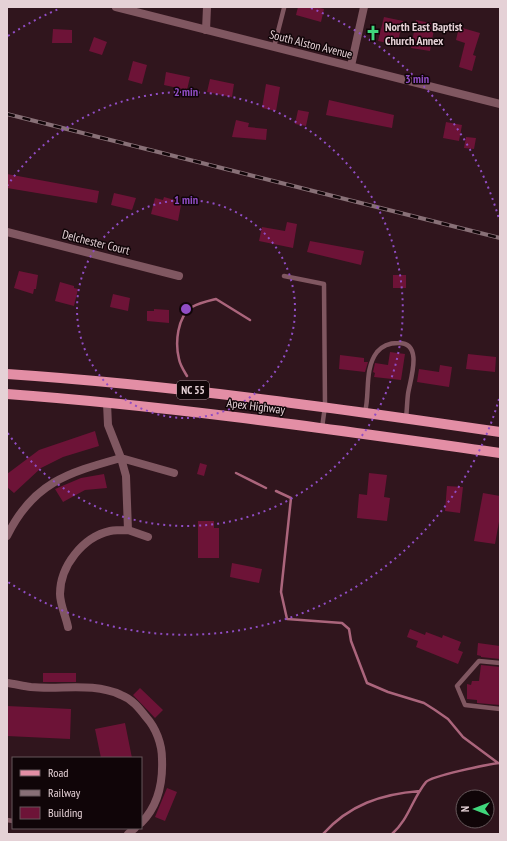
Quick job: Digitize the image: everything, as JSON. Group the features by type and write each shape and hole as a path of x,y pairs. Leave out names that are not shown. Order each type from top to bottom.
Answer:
{"main road":[{"name":"Apex Highway","path":"7,374 151,385 325,406 500,432"},
{"name":"Apex Highway","path":"7,394 107,403 322,428 500,453"}],"street":[{"name":"South Alston Avenue","path":"116,7 500,104"},
{"path":"206,30 207,7"},
{"path":"351,66 364,7"},
{"name":"Delchester Court","path":"7,232 179,276"},
{"path":"107,403 108,425 121,458 126,476 128,530"},
{"path":"7,536 15,520 27,502 44,488 66,476 121,458 174,473"},
{"path":"68,627 60,594 64,573 75,553 91,538 110,531 128,530 148,536"},
{"path":"7,683 31,687 103,689 122,695 136,704 152,723 162,749 162,773 159,793 152,810 142,822"}],"lane":[{"path":"274,47 284,8"},
{"path":"284,276 324,284 325,406 322,428"},
{"path":"366,412 370,369 377,352 390,343 403,343 411,349 415,363 408,393 406,418"},
{"path":"500,663 479,661 457,686 465,705 500,709"}],"building":[{"path":"298,7 315,7 324,9 321,22 296,15"},
{"path":"384,17 403,21 397,45 378,41"},
{"path":"416,20 435,24 430,51 411,48"},
{"path":"459,27 480,33 473,55 476,56 472,71 459,67 465,43 456,40"},
{"path":"53,29 72,30 72,43 52,43"},
{"path":"94,37 107,42 102,55 89,51"},
{"path":"133,61 147,65 142,84 128,80"},
{"path":"166,72 190,77 187,90 164,85"},
{"path":"210,79 234,84 232,97 207,92"},
{"path":"266,84 280,87 276,111 262,108"},
{"path":"329,100 394,115 392,128 326,115"},
{"path":"298,110 309,112 306,126 295,124"},
{"path":"236,120 249,123 248,127 267,129 266,140 232,137"},
{"path":"446,122 462,125 459,141 443,138"},
{"path":"466,137 476,138 474,149 464,148"},
{"path":"7,174 99,191 97,203 7,188"},
{"path":"114,193 136,198 132,210 111,205"},
{"path":"164,197 178,201 177,204 181,205 178,221 151,214 155,198 163,200"},
{"path":"287,222 297,224 293,248 259,241 262,227 285,231"},
{"path":"310,241 364,251 361,265 307,252"},
{"path":"19,271 38,275 36,289 34,289 33,294 14,288"},
{"path":"393,275 406,275 406,288 393,288"},
{"path":"60,282 74,286 74,288 78,289 74,306 55,301"},
{"path":"113,294 130,298 128,311 110,307"},
{"path":"154,309 169,310 169,323 147,321 147,311 154,311"},
{"path":"390,352 405,354 401,380 374,377 375,373 373,372 375,363 388,365"},
{"path":"468,354 496,357 495,372 466,369"},
{"path":"340,355 364,358 364,362 368,362 365,372 339,369"},
{"path":"440,365 452,367 449,387 417,382 419,369 439,372"},
{"path":"95,431 99,446 63,457 41,468 14,493 7,487 7,474 39,450"},
{"path":"200,463 207,465 204,476 197,474"},
{"path":"369,473 387,475 384,497 390,498 387,521 357,518 359,494 367,495"},
{"path":"104,474 107,488 85,490 63,502 55,489 81,478"},
{"path":"447,486 463,487 460,513 445,511"},
{"path":"483,493 500,496 500,516 495,544 474,541"},
{"path":"198,521 214,521 214,528 219,528 219,558 198,558"},
{"path":"232,563 262,569 259,583 230,577"},
{"path":"410,629 425,635 426,632 442,638 443,635 461,642 458,650 463,652 458,664 416,647 418,641 407,637"},
{"path":"478,643 500,646 500,659 481,657 477,655"},
{"path":"481,665 500,667 500,705 477,703 477,700 467,699 467,684 471,685 472,681 479,681"},
{"path":"43,673 76,673 76,682 43,682"},
{"path":"140,688 163,710 155,718 133,695"},
{"path":"7,706 71,709 70,739 7,736"},
{"path":"125,723 132,757 101,757 95,729"},
{"path":"167,788 177,792 165,821 155,817"}],"waterway":[{"path":"187,376 182,368 177,346 178,331 187,311 198,304 216,299 250,320"},
{"path":"236,473 266,488"},
{"path":"276,491 291,498 281,592 287,619 342,623 349,629 351,641 367,683 388,692 424,703 448,719 463,737 498,763"},
{"path":"392,834 403,822 421,788 426,782 449,774 500,763"},
{"path":"323,834 344,815 355,808 379,798 420,791"}],"railway":[{"path":"7,114 500,238"}],"place":[{"name":"North East Baptist Church Annex","path":"373,33"}]}
